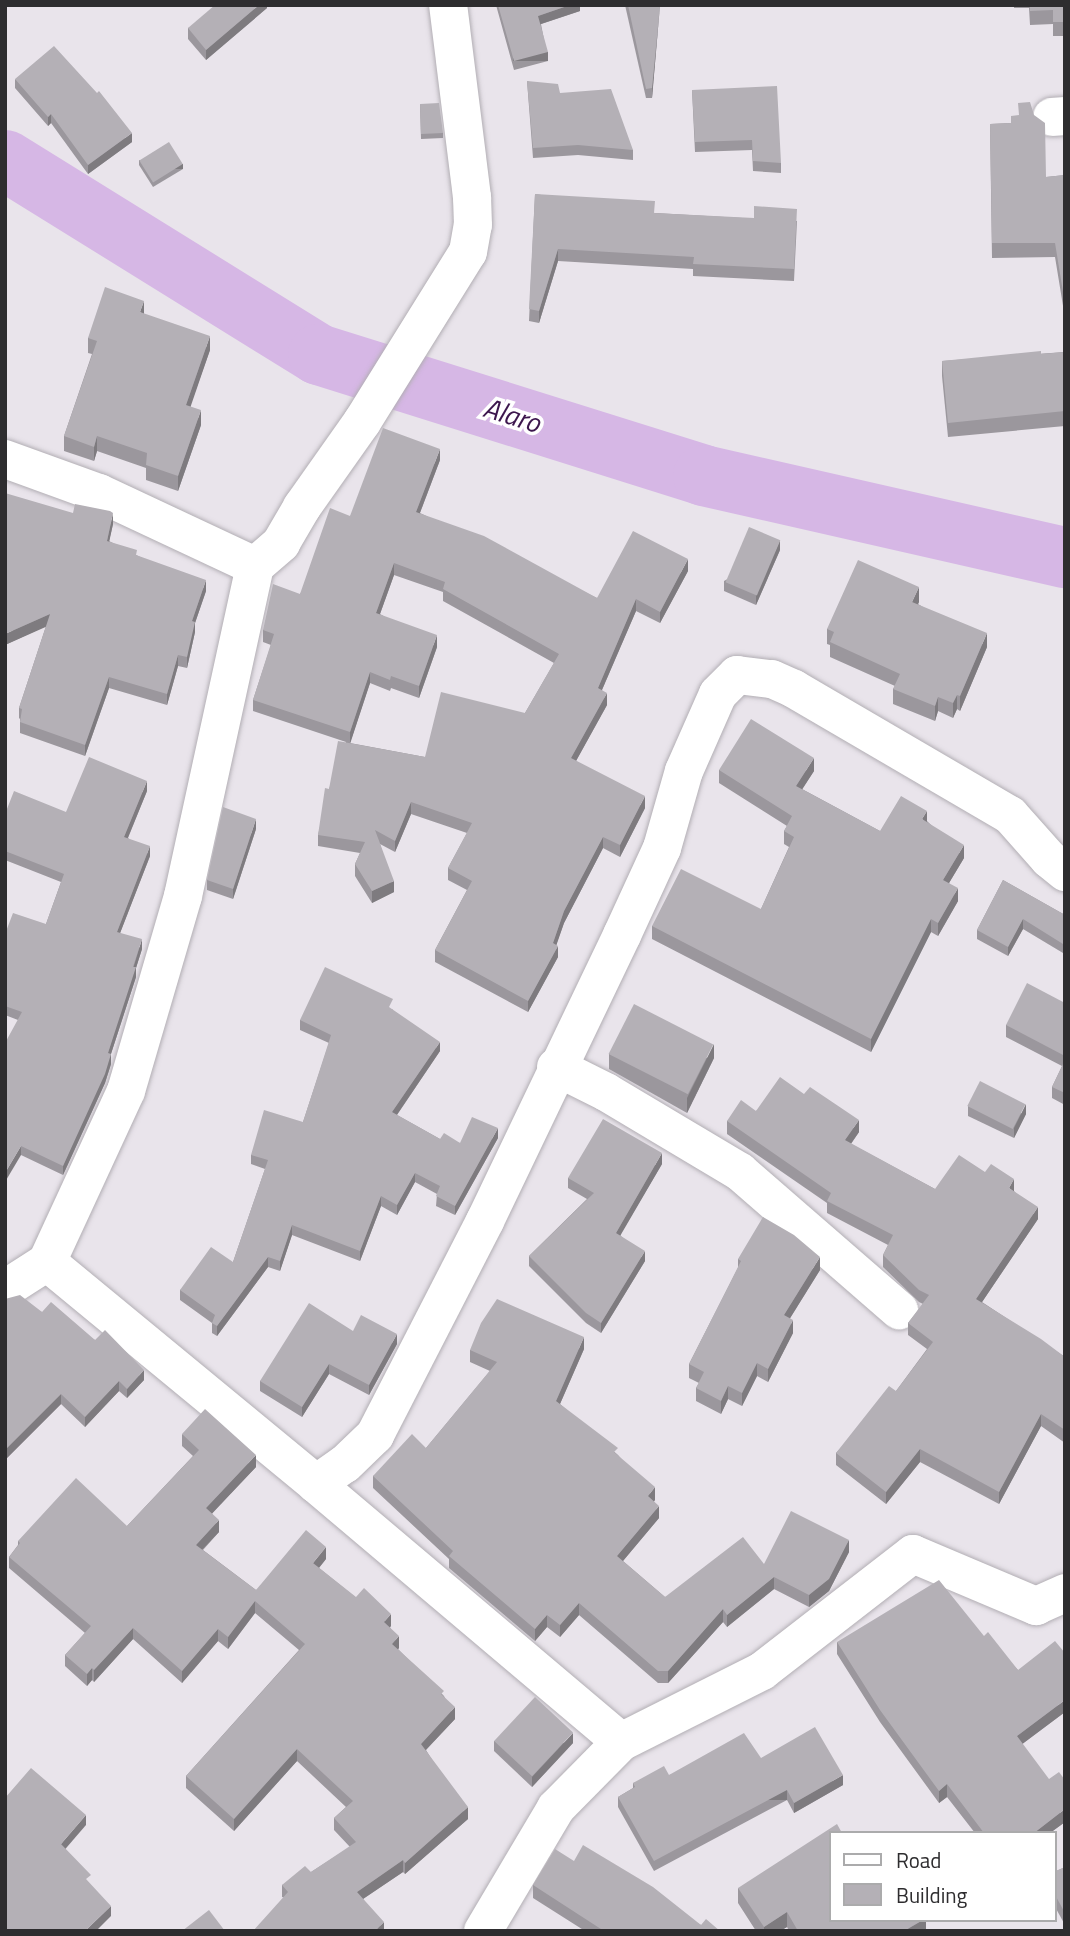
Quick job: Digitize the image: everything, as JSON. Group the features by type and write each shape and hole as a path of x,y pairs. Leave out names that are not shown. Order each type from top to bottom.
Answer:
{"street":[{"path":"5,1289 47,1262 126,1091 183,896 255,566 281,543 302,507 362,422 385,381 459,270 472,238 472,197 448,5"},
{"path":"5,459 99,493 255,566"},
{"path":"316,1484 345,1464 375,1435 485,1220 662,848 684,771 718,694 737,675 772,679 794,689 1010,815 1049,859 1065,872"},
{"path":"556,1067 606,1091 740,1172 899,1310"},
{"path":"47,1262 316,1484 621,1742"},
{"path":"483,1931 555,1808 621,1742 762,1671 913,1554 1036,1606 1065,1593"}],"building":[{"path":"215,5 259,5 206,50 188,28"},
{"path":"498,5 570,5 538,16 548,52 514,61"},
{"path":"628,5 660,5 652,88 646,89"},
{"path":"1030,5 1065,5 1065,22 1053,22 1053,10 1030,11"},
{"path":"54,46 97,93 99,91 132,133 88,165 51,114 48,117 15,79"},
{"path":"527,81 558,84 560,93 611,89 633,150 578,145 533,148"},
{"path":"777,86 781,163 753,161 752,140 695,142 692,90"},
{"path":"1030,102 1034,115 1045,123 1046,177 1065,175 1065,298 1055,243 992,243 990,124 1011,123 1011,116 1019,115 1018,103"},
{"path":"439,103 443,133 421,134 420,104"},
{"path":"169,142 183,164 153,183 139,161"},
{"path":"535,194 655,201 654,213 754,218 754,206 797,209 794,269 693,264 694,257 558,249 539,311 529,309"},
{"path":"105,287 144,301 140,312 210,336 186,405 201,410 178,476 146,465 147,453 97,436 94,447 64,436 97,341 88,338"},
{"path":"1041,351 1041,354 1065,352 1065,411 948,423 942,361"},
{"path":"383,428 440,449 416,512 484,536 597,598 633,531 688,559 660,612 636,599 598,688 607,693 571,758 645,796 620,845 603,837 564,911 553,943 558,946 528,1001 435,950 472,881 448,868 472,823 411,802 395,841 375,830 394,881 372,891 355,864 365,842 318,835 325,788 329,789 338,741 425,757 441,692 525,713 559,654 443,589 445,582 394,563 376,613 437,635 419,686 391,676 390,680 370,672 350,732 253,700 274,634 263,630 273,584 300,594 330,508 350,516"},
{"path":"5,493 73,513 75,504 110,511 113,513 107,541 137,550 136,555 206,580 192,621 195,622 187,657 178,655 167,694 109,677 85,745 20,722 22,709 19,708 50,614 5,634"},
{"path":"749,527 780,540 757,596 726,582"},
{"path":"858,560 919,587 912,602 987,633 960,696 957,695 953,703 938,697 935,706 893,689 900,674 830,642 834,632 827,629"},
{"path":"751,719 814,758 796,786 880,831 901,796 927,811 922,819 964,845 943,880 958,888 938,923 931,919 871,1039 652,926 681,869 761,909 794,837 784,831 792,816 719,770"},
{"path":"89,757 147,781 124,837 150,846 117,932 142,939 133,967 136,967 108,1053 111,1054 105,1074 63,1166 21,1146 5,1173 5,1043 22,1012 5,1006 5,934 13,913 46,924 64,874 5,851 5,814 14,791 66,812"},
{"path":"223,807 256,819 233,889 207,880"},
{"path":"1003,880 1065,915 1063,944 1023,919 1008,947 977,930"},
{"path":"325,967 393,999 389,1007 440,1042 392,1112 440,1139 444,1133 460,1143 472,1117 498,1128 455,1206 436,1196 440,1186 415,1173 397,1205 381,1196 360,1251 292,1225 280,1261 268,1257 217,1326 212,1323 215,1315 180,1290 211,1247 233,1262 268,1160 251,1155 264,1110 303,1122 331,1035 300,1020"},
{"path":"1027,983 1065,1003 1065,1056 1006,1025"},
{"path":"634,1004 713,1044 688,1094 609,1054"},
{"path":"1065,1060 1065,1093 1052,1087"},
{"path":"780,1077 804,1094 810,1087 859,1120 845,1140 935,1189 959,1155 985,1172 991,1164 1014,1179 1009,1188 1038,1207 976,1299 1065,1357 1065,1430 1041,1414 999,1492 920,1449 886,1492 836,1453 889,1386 896,1391 933,1342 908,1323 929,1295 919,1290 883,1255 893,1235 827,1201 831,1193 727,1121 741,1100 756,1111"},
{"path":"980,1081 1025,1104 1013,1129 967,1106"},
{"path":"603,1119 662,1153 616,1233 645,1251 601,1323 586,1313 529,1256 594,1193 568,1178"},
{"path":"763,1217 794,1235 820,1257 784,1315 793,1320 768,1369 757,1363 742,1393 728,1386 721,1401 696,1388 704,1372 689,1364 741,1261 738,1259"},
{"path":"20,1295 42,1312 51,1302 95,1340 105,1330 144,1370 127,1389 119,1381 85,1417 61,1394 5,1449 5,1299"},
{"path":"497,1299 584,1337 556,1401 618,1448 614,1452 655,1487 648,1496 659,1506 617,1556 665,1597 743,1537 764,1564 791,1511 849,1540 829,1579 809,1595 774,1577 727,1615 723,1609 668,1671 658,1671 579,1603 560,1625 547,1615 535,1629 449,1556 453,1551 373,1476 412,1434 426,1448 497,1362 470,1350 481,1323"},
{"path":"309,1303 353,1331 361,1315 397,1334 369,1385 329,1364 302,1407 260,1381"},
{"path":"205,1409 256,1455 206,1508 219,1520 196,1545 256,1590 306,1530 326,1547 313,1563 356,1597 364,1588 391,1614 384,1622 399,1636 392,1644 444,1691 441,1694 455,1707 421,1744 468,1807 405,1863 403,1860 357,1892 384,1922 375,1931 253,1931 288,1892 282,1885 305,1866 311,1872 356,1842 334,1818 353,1801 297,1749 234,1819 186,1776 305,1644 255,1601 228,1637 218,1629 182,1671 133,1628 94,1670 92,1668 87,1674 65,1655 91,1626 9,1557 20,1543 18,1541 76,1478 127,1526 199,1450 182,1434"},
{"path":"939,1580 984,1636 988,1632 1018,1670 1055,1641 1065,1653 1065,1700 1017,1736 1049,1779 1059,1772 1065,1780 1065,1809 1037,1831 982,1831 947,1784 939,1791 880,1710 837,1642"},
{"path":"535,1697 573,1732 532,1776 494,1741"},
{"path":"815,1727 843,1775 794,1803 787,1790 654,1861 618,1797 635,1787 633,1783 664,1766 669,1775 744,1733 761,1758"},
{"path":"31,1768 86,1815 61,1844 91,1875 86,1879 111,1906 85,1931 5,1931 5,1798"},
{"path":"837,1824 841,1831 828,1831 828,1922 920,1922 904,1931 798,1931 787,1912 764,1927 738,1888"},
{"path":"583,1845 653,1887 701,1925 706,1919 720,1931 604,1931 533,1885 555,1849 574,1861"},
{"path":"1065,1867 1065,1913 1056,1897 1056,1871"},
{"path":"209,1910 225,1931 182,1931"}],"waterway":[{"name":"Alaro","path":"5,160 318,354 703,475 1065,557"}]}
